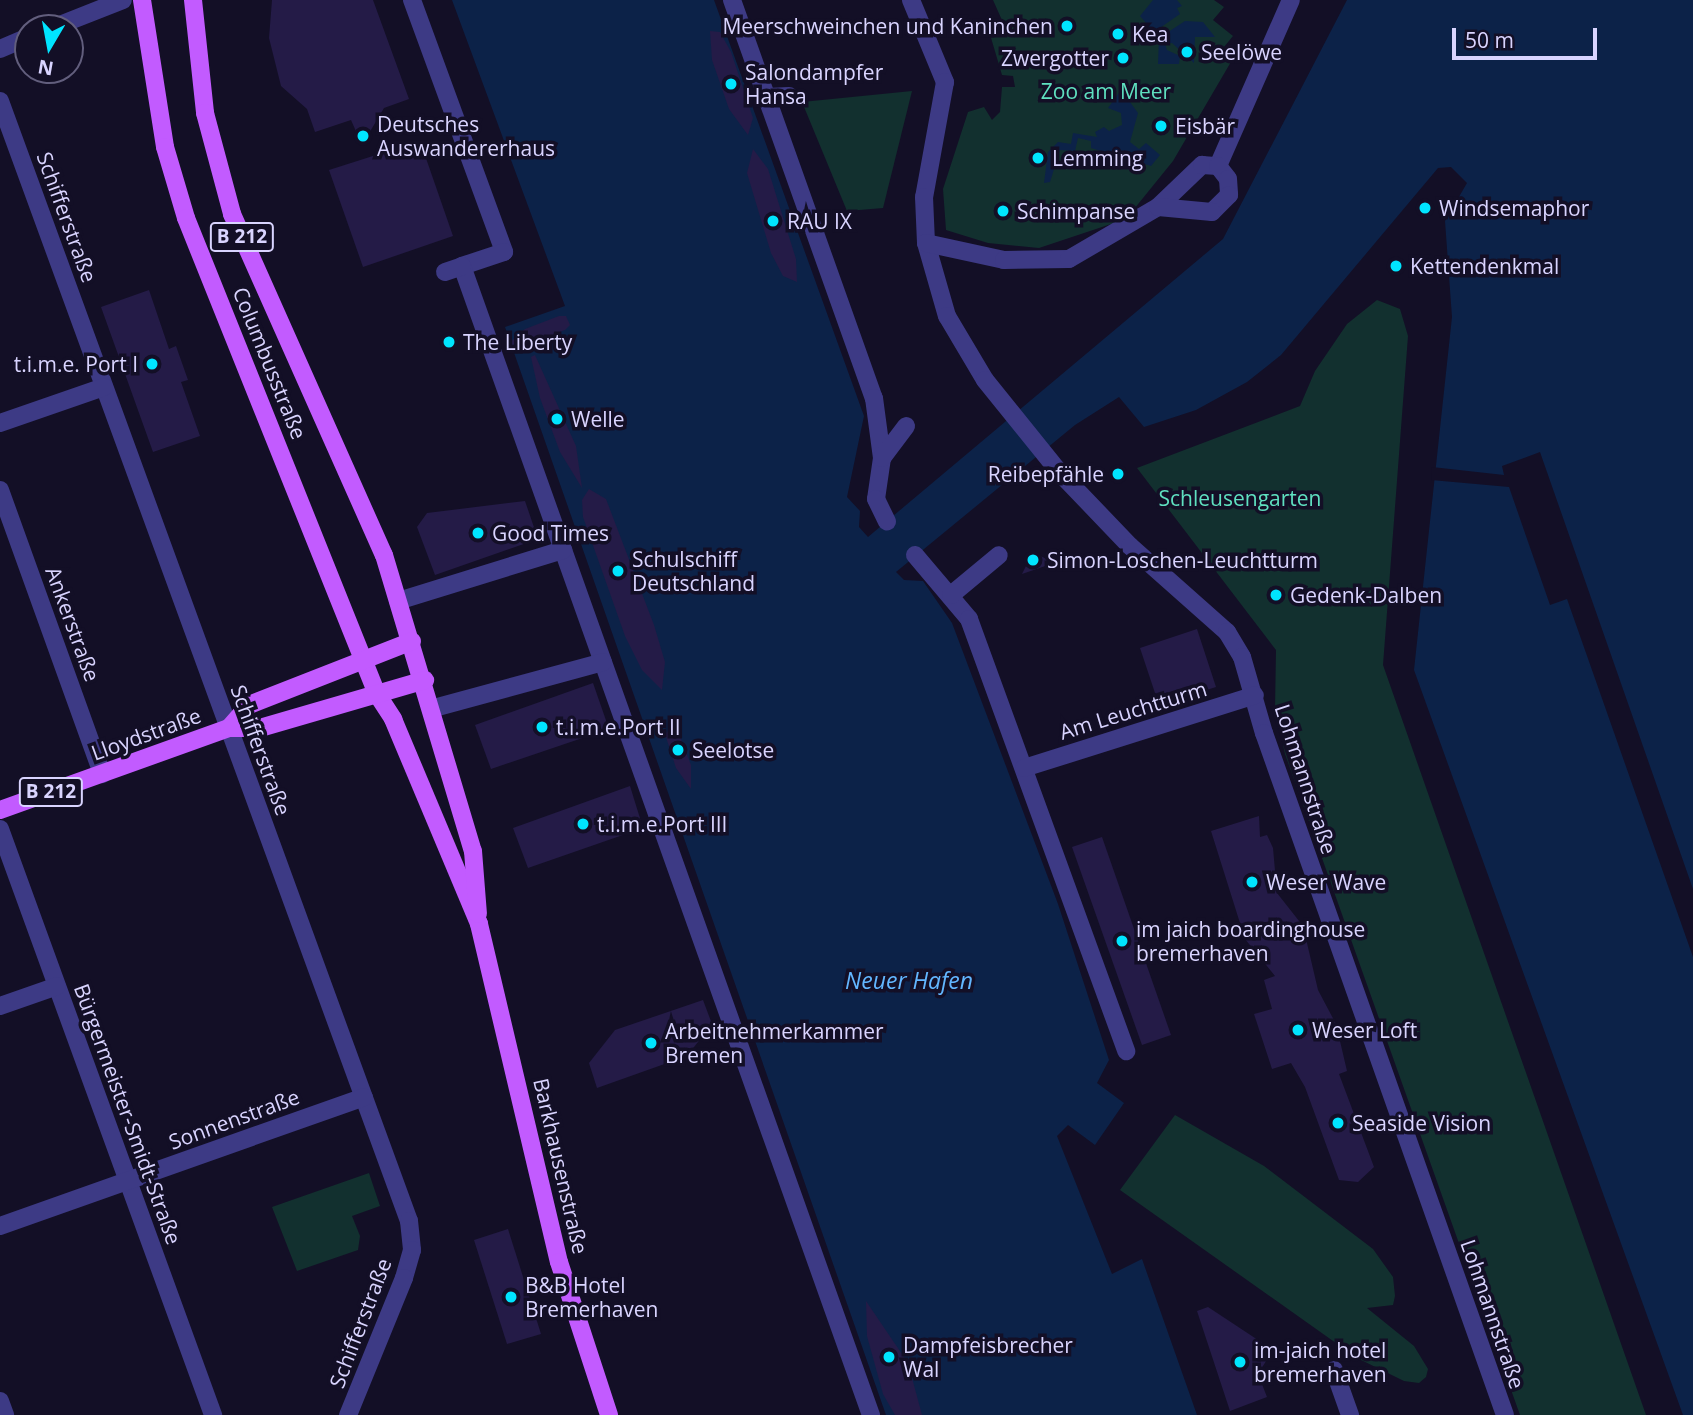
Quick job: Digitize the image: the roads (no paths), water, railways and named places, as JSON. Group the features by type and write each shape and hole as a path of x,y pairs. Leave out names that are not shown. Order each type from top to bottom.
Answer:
{"main road":[{"name":"Columbusstraße","path":"142,0 165,147 186,218 377,694"},
{"name":"Columbusstraße","path":"193,0 205,113 232,214 369,515 425,680"},
{"name":"Lloydstraße","path":"229,728 249,705 412,641"},
{"name":"Lloydstraße","path":"0,810 229,728 260,728 425,680"},
{"name":"Barkhausenstraße","path":"425,680 473,851 479,924 564,1280 609,1415"},
{"name":"Barkhausenstraße","path":"377,694 393,719 479,924"}],"street":[{"path":"84,15 123,0"},
{"path":"412,0 504,252 454,269 563,550 825,1307 871,1415"},
{"path":"732,0 848,298 874,398 882,458 876,499 887,522"},
{"name":"Lohmannstraße","path":"911,0 937,53 946,91 924,197 926,243 947,316 1011,413 1094,512 1227,632 1255,695 1505,1415"},
{"path":"1218,166 1291,0"},
{"path":"768,97 789,96"},
{"name":"Schifferstraße","path":"0,101 409,1221 412,1250 348,1415"},
{"path":"926,243 1004,260 1069,259 1158,206 1184,176 1202,165 1218,166 1228,179 1229,195 1212,212 1158,206"},
{"path":"0,423 104,387"},
{"path":"882,458 906,426"},
{"name":"Ankerstraße","path":"0,490 102,774"},
{"path":"398,601 563,550"},
{"path":"915,555 969,619 1126,1051"},
{"path":"951,595 999,555"},
{"path":"434,708 603,662"},
{"name":"Am Leuchtturm","path":"1024,768 1255,695"},
{"name":"Bürgermeister-Smidt-Straße","path":"0,829 213,1415"},
{"path":"0,1006 57,986"},
{"name":"Sonnenstraße","path":"0,1226 364,1097"},
{"path":"1334,1370 1350,1415"},
{"path":"0,1401 5,1415"}],"water":[{"name":"Neuer Hafen","path":"452,0 714,0 864,416 847,497 860,511 859,527 868,537 1223,239 1347,0 1693,0 1693,1415 1683,1415 1414,670 1452,317 1445,221 1467,183 1451,167 1438,168 1281,355 1247,382 1196,410 1144,427 1119,397 1075,425 896,572 904,580 923,581 952,623 1058,904 1109,1060 1097,1083 1124,1103 1095,1145 1068,1125 1057,1136 1112,1274 1142,1259 1197,1415 886,1415 505,327 565,306"},
{"path":"1153,0 1177,0 1182,6 1177,8 1180,14 1154,32 1140,16"},
{"path":"1185,21 1203,22 1215,37 1195,37 1194,63 1172,43 1165,44 1167,50 1180,56 1179,64 1158,64 1159,38"},
{"path":"1121,90 1138,113 1130,142 1139,149 1146,143 1160,155 1151,166 1091,148 1091,141 1078,138 1075,151 1060,150 1050,182 1044,183 1048,152 1058,142 1071,144 1073,133 1097,137 1095,132 1104,127 1109,131 1122,125 1121,113 1108,108"}],"place":[{"name":"Meerschweinchen und Kaninchen","path":"1067,26"},
{"name":"Kea","path":"1118,34"},
{"name":"Seelöwe","path":"1187,52"},
{"name":"Zwergotter","path":"1123,58"},
{"name":"Salondampfer Hansa","path":"731,84"},
{"name":"Eisbär","path":"1161,126"},
{"name":"Deutsches Auswandererhaus","path":"363,136"},
{"name":"Lemming","path":"1038,158"},
{"name":"Windsemaphor","path":"1425,208"},
{"name":"Schimpanse","path":"1003,211"},
{"name":"RAU IX","path":"773,221"},
{"name":"Kettendenkmal","path":"1396,266"},
{"name":"The Liberty","path":"449,342"},
{"name":"t.i.m.e. Port I","path":"152,364"},
{"name":"Welle","path":"557,419"},
{"name":"Reibepfähle","path":"1118,474"},
{"name":"Good Times","path":"478,533"},
{"name":"Simon-Loschen-Leuchtturm","path":"1033,560"},
{"name":"Schulschiff Deutschland","path":"618,571"},
{"name":"Gedenk-Dalben","path":"1276,595"},
{"name":"t.i.m.e.Port II","path":"542,727"},
{"name":"Seelotse","path":"678,750"},
{"name":"t.i.m.e.Port III","path":"583,824"},
{"name":"Weser Wave","path":"1252,882"},
{"name":"im jaich boardinghouse bremerhaven","path":"1122,941"},
{"name":"Weser Loft","path":"1298,1030"},
{"name":"Arbeitnehmerkammer Bremen","path":"651,1043"},
{"name":"Seaside Vision","path":"1338,1123"},
{"name":"B&B Hotel Bremerhaven","path":"511,1297"},
{"name":"Dampfeisbrecher Wal","path":"889,1357"},
{"name":"im-jaich hotel bremerhaven","path":"1240,1362"}],"park label":[{"name":"Zoo am Meer","path":"1106,91"},
{"name":"Schleusengarten","path":"1240,498"}]}
